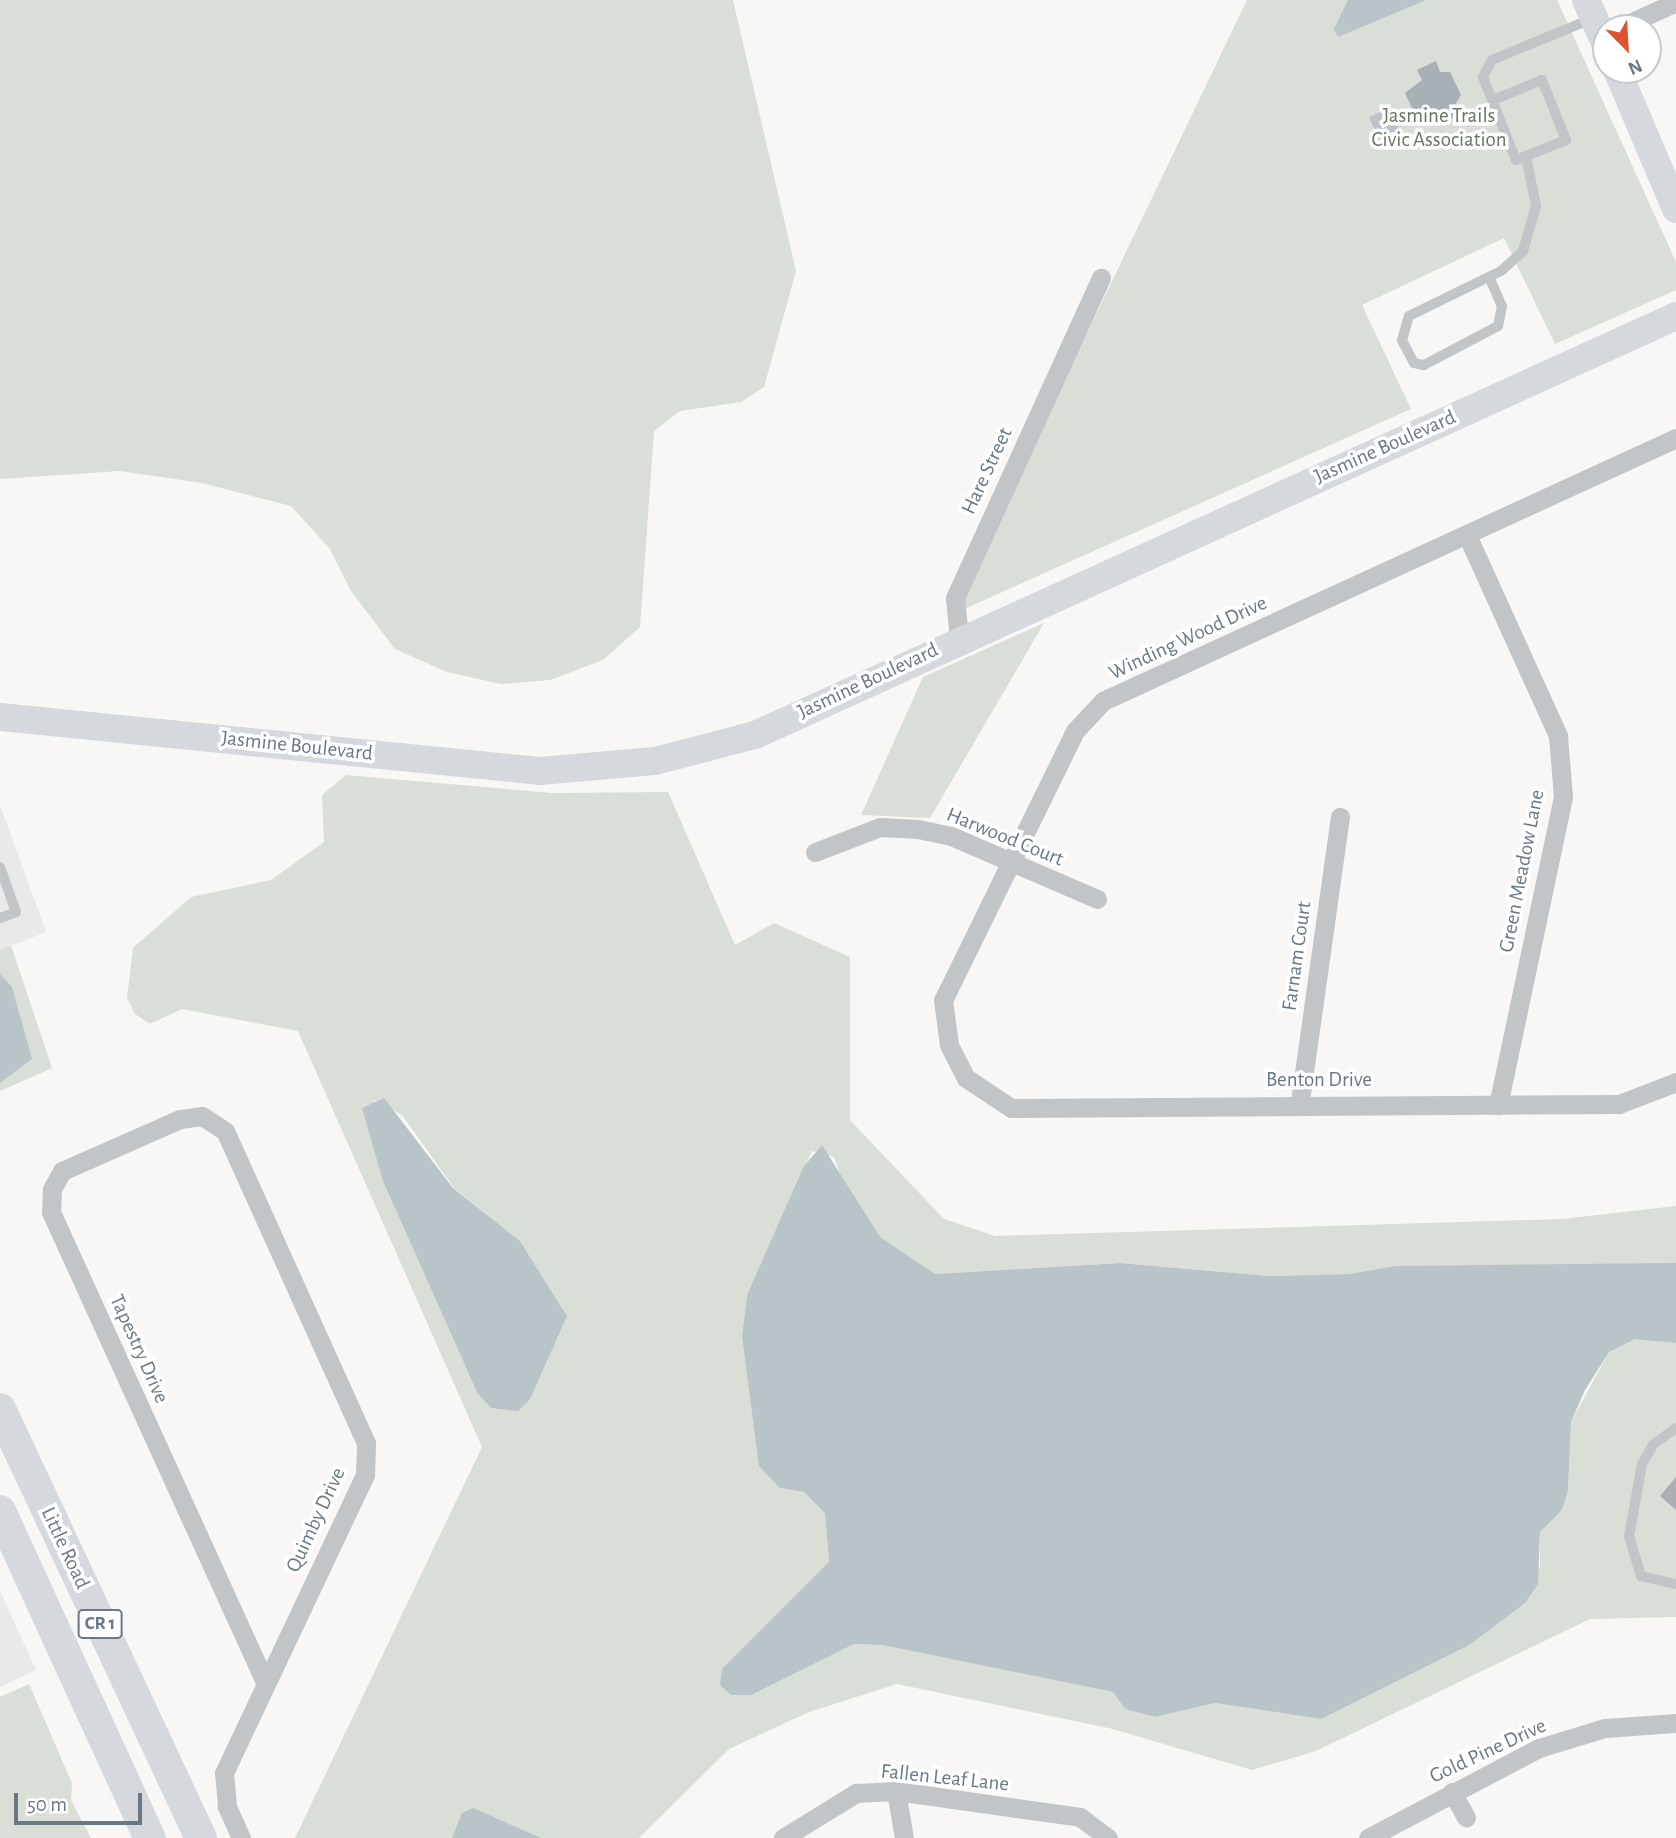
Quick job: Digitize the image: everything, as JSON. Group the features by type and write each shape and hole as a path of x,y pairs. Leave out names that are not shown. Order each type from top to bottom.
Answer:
{"main road":[{"name":"Little Road","path":"0,1409 201,1838"},
{"name":"Little Road","path":"0,1511 7,1544 150,1838"}],"street":[{"path":"1640,14 1676,2"},
{"path":"1623,84 1676,209"},
{"name":"Hare Street","path":"959,638 956,598 1101,278"},
{"name":"Jasmine Boulevard","path":"0,717 540,771 655,761 755,734 959,638 1676,316"},
{"name":"Winding Wood Drive","path":"966,1078 949,1045 943,1000 1075,731 1103,701 1676,438"},
{"name":"Green Meadow Lane","path":"1467,535 1558,736 1563,797 1498,1105"},
{"name":"Farnam Court","path":"1300,1101 1340,817"},
{"name":"Harwood Court","path":"815,852 880,827 951,836 1097,899"},
{"name":"Benton Drive","path":"966,1078 1011,1108 1300,1101 1498,1105 1619,1104 1676,1082"},
{"name":"Tapestry Drive","path":"202,1116 180,1119 62,1171 52,1189 51,1212 265,1682"},
{"name":"Quimby Drive","path":"202,1116 225,1131 366,1443 365,1475 224,1773 227,1806 241,1838"},
{"name":"Gold Pine Drive","path":"1368,1838 1539,1748 1605,1728 1676,1723"},
{"path":"896,1791 904,1838"},
{"name":"Fallen Leaf Lane","path":"783,1838 825,1806 856,1793 896,1791 1080,1817 1108,1838"},
{"path":"1452,1792 1466,1817"}],"lane":[{"path":"1493,100 1542,80 1566,140 1516,160 1483,77 1492,60 1592,30"},
{"path":"1489,277 1502,306 1498,326 1424,365 1414,363 1402,340 1409,316 1489,277 1523,251 1533,233 1536,206 1526,156"},
{"path":"0,867 5,897 16,912 0,918"},
{"path":"1676,1429 1653,1445 1642,1464 1629,1536 1641,1576 1676,1584"}],"shaded area":[{"path":"1348,0 1426,0 1338,37 1334,29"},
{"path":"1389,108 1404,140 1384,149 1369,117"},
{"path":"0,805 46,932 11,946 52,1068 0,1091"},
{"path":"0,974 12,987 32,1059 0,1083"},
{"path":"384,1098 453,1188 520,1241 567,1316 530,1399 518,1411 491,1408 478,1394 383,1181 362,1108"},
{"path":"822,1145 880,1237 935,1274 1120,1263 1269,1276 1349,1274 1395,1266 1676,1263 1676,1343 1635,1339 1609,1352 1585,1390 1571,1422 1568,1491 1562,1510 1540,1532 1538,1584 1525,1603 1469,1645 1321,1719 1215,1703 1155,1717 1125,1709 1113,1692 882,1645 854,1644 752,1695 731,1695 720,1685 722,1669 829,1562 825,1513 804,1492 780,1488 759,1466 742,1336 747,1295 804,1166"},
{"path":"0,1591 36,1670 0,1687"},
{"path":"473,1808 541,1838 452,1838 462,1813"}],"green space":[{"path":"0,0 733,0 796,271 764,387 741,402 680,411 654,431 640,627 603,660 550,680 501,684 447,672 395,649 351,591 330,549 291,506 202,483 120,471 0,479"},
{"name":"Jasmine Trails Civic Association","path":"1247,0 1557,0 1592,77 1592,84 1595,84 1676,262 1676,290 1555,344 1504,238 1362,305 1411,409 962,610 959,600"},
{"path":"1044,623 930,818 861,815 923,677"},
{"path":"346,775 552,793 668,792 735,945 774,923 850,957 850,1120 944,1219 995,1236 1562,1219 1676,1206 1676,1263 1669,1264 1395,1266 1349,1274 1269,1276 1120,1263 935,1274 880,1238 847,1193 834,1157 812,1151 747,1295 742,1336 780,1488 804,1492 825,1513 829,1562 732,1695 753,1695 854,1644 882,1645 1113,1692 1125,1709 1155,1717 1215,1703 1321,1719 1540,1568 1540,1532 1562,1510 1568,1491 1571,1422 1609,1352 1635,1338 1676,1343 1676,1617 1590,1619 1316,1751 1252,1770 1113,1729 897,1684 809,1712 729,1749 639,1838 295,1838 482,1447 298,1031 182,1009 150,1024 135,1014 127,998 133,948 191,897 271,880 324,842 322,795","holes":["372,1099 402,1115 454,1188 520,1241 567,1316"]},
{"path":"11,946 52,1068 0,1091 0,950"},
{"path":"29,1684 72,1783 71,1800 91,1838 0,1838 0,1697"}],"building":[{"path":"1436,61 1440,72 1450,72 1461,95 1456,103 1461,114 1438,125 1427,112 1416,117 1405,93 1422,80 1417,70"},
{"path":"1676,1477 1676,1510 1660,1496"}]}
